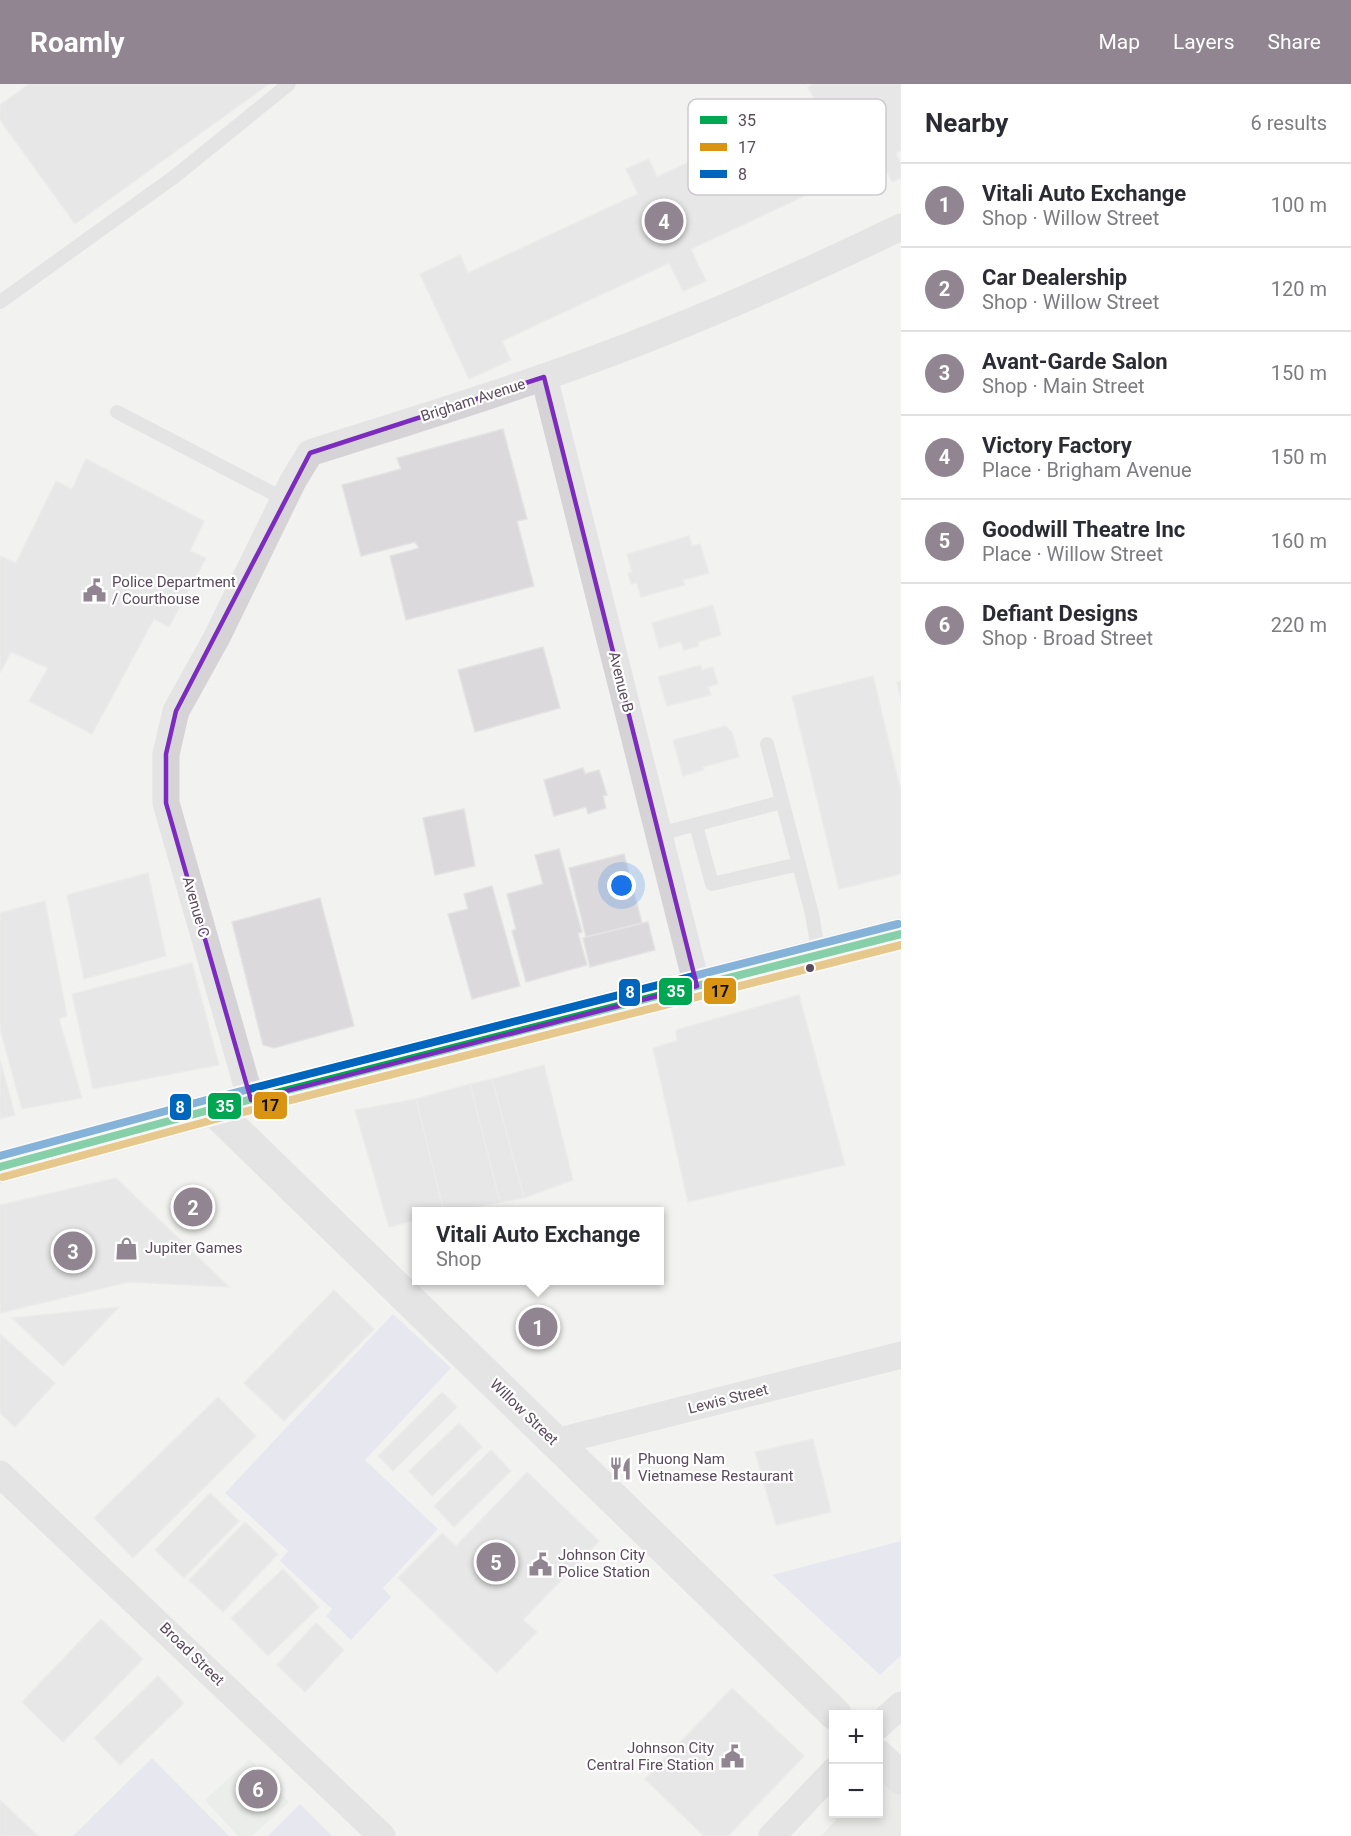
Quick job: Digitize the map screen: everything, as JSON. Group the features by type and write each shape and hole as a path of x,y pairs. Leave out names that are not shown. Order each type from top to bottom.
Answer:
{"main road":[{"path":"0,1167 213,1109 901,934"}],"street":[{"name":"Brigham Avenue","path":"176,711 217,637 284,499 310,453 544,377 687,323 844,255 901,227"},
{"name":"Avenue B","path":"544,377 697,986"},
{"name":"Avenue C","path":"176,711 166,754 166,803 251,1100"},
{"name":"Willow Street","path":"213,1109 832,1710"},
{"name":"Lewis Street","path":"555,1442 901,1355"},
{"name":"Broad Street","path":"0,1474 382,1836"},
{"path":"883,1722 901,1705"},
{"path":"883,1760 901,1778"},
{"path":"772,1836 829,1776"}],"lane":[{"path":"0,302 174,177 289,84"},
{"path":"117,412 284,499"},
{"path":"767,744 812,914 819,955"},
{"path":"659,834 782,802"},
{"path":"696,825 712,884 799,864"}],"highlighted area":[{"path":"544,377 697,986 251,1100 166,803 166,754 176,711 310,453"}],"shaded area":[{"path":"393,1314 451,1368 365,1460 438,1529 383,1588 391,1597 351,1640 326,1616 332,1609 280,1561 288,1551 225,1493"},
{"path":"901,1541 901,1655 880,1675 772,1575"},
{"path":"901,1757 901,1836 821,1836 838,1818 883,1818 883,1774"},
{"path":"152,1758 229,1836 73,1836"},
{"path":"250,1759 289,1802 252,1836 238,1836 205,1800"},
{"path":"300,1804 332,1836 268,1836"}],"building":[{"path":"29,84 269,84 75,224 0,120 0,105"},
{"path":"814,84 901,84 901,150 896,153 901,165 901,178 892,182 886,170 886,99 814,99 808,87"},
{"path":"649,159 657,177 688,163 688,195 806,195 691,249 706,281 683,291 669,263 502,341 511,360 469,379 420,274 460,255 468,273 638,194 626,169"},
{"path":"503,429 527,519 517,521 534,586 406,620 390,556 419,548 415,542 361,556 342,485 401,469 397,458"},
{"name":"Police Department / Courthouse","path":"86,459 204,521 190,551 206,558 169,627 154,619 92,734 29,701 48,668 11,652 0,673 0,556 16,563 56,481 72,489"},
{"path":"689,536 692,546 700,544 709,573 683,580 685,585 641,597 637,583 631,584 628,573 632,572 627,554"},
{"path":"713,605 721,635 698,642 699,646 684,650 681,642 659,648 652,623"},
{"path":"543,647 560,708 475,732 458,670"},
{"path":"701,665 702,670 713,667 718,684 708,687 711,695 667,706 658,677"},
{"path":"873,676 901,792 901,874 839,889 792,696"},
{"path":"901,681 901,698 897,682"},
{"path":"725,726 732,732 739,757 703,767 704,770 683,776 673,740"},
{"path":"583,768 585,774 599,770 607,795 603,796 606,808 588,814 586,807 554,816 544,780"},
{"path":"464,809 475,866 435,875 423,818"},
{"path":"559,849 582,932 578,933 587,965 526,982 512,931 516,929 507,894 543,884 535,855"},
{"path":"624,854 642,923 586,937 569,868"},
{"path":"148,873 166,956 84,979 67,895"},
{"path":"492,886 520,986 472,999 448,914 468,909 464,894"},
{"path":"320,898 354,1026 274,1048 263,1045 232,922"},
{"path":"45,901 67,1016 59,1019 82,1098 22,1109 0,1029 0,913"},
{"path":"648,922 655,950 590,967 583,938"},
{"path":"192,963 219,1065 93,1089 72,994"},
{"path":"799,995 845,1165 688,1202 653,1048 677,1041 676,1030"},
{"path":"0,1060 15,1115 0,1119"},
{"path":"544,1065 573,1180 524,1198 492,1079"},
{"path":"492,1079 524,1198 500,1202 470,1084"},
{"path":"470,1084 500,1202 476,1207 443,1207 416,1099"},
{"path":"416,1099 443,1207 412,1207 412,1221 389,1227 355,1110"},
{"path":"116,1178 229,1287 129,1282 0,1313 0,1205"},
{"path":"334,1290 374,1329 284,1421 244,1383"},
{"path":"119,1307 63,1366 12,1318"},
{"path":"0,1334 55,1383 15,1427 0,1413"},
{"path":"442,1392 457,1407 393,1471 378,1456"},
{"path":"218,1397 256,1436 133,1558 94,1518"},
{"path":"459,1423 482,1447 432,1496 409,1471"},
{"path":"813,1439 831,1512 776,1525 755,1452"},
{"path":"491,1450 511,1471 454,1527 434,1506"},
{"path":"527,1472 599,1541 523,1620 537,1632 497,1673 398,1578 442,1533 456,1546"},
{"path":"210,1493 239,1521 184,1578 155,1550"},
{"path":"245,1522 278,1554 223,1612 189,1580"},
{"path":"283,1569 319,1607 268,1656 231,1618"},
{"path":"101,1619 143,1659 63,1742 22,1702"},
{"path":"316,1623 344,1650 305,1692 277,1665"},
{"path":"158,1676 184,1703 120,1765 94,1738"},
{"path":"732,1688 804,1756 728,1836 704,1836 645,1779"},
{"path":"0,1800 38,1836 0,1836"}],"transit line":[{"name":"8","path":"0,1156 210,1099 898,924"},
{"name":"35","path":"0,1167 213,1109 901,934"},
{"name":"17","path":"3,1177 216,1119 901,945"}],"place":[{"name":"Victory Factory","path":"664,221"},
{"name":"Police Department / Courthouse","path":"94,591"},
{"name":"Car Dealership","path":"193,1207"},
{"name":"Jupiter Games","path":"127,1248"},
{"name":"Avant-Garde Salon","path":"73,1251"},
{"name":"Vitali Auto Exchange","path":"538,1327"},
{"name":"Phuong Nam Vietnamese Restaurant","path":"620,1468"},
{"name":"Goodwill Theatre Inc","path":"496,1562"},
{"name":"Johnson City Police Station","path":"540,1564"},
{"name":"Johnson City Central Fire Station","path":"732,1757"},
{"name":"Defiant Designs","path":"258,1789"}]}
